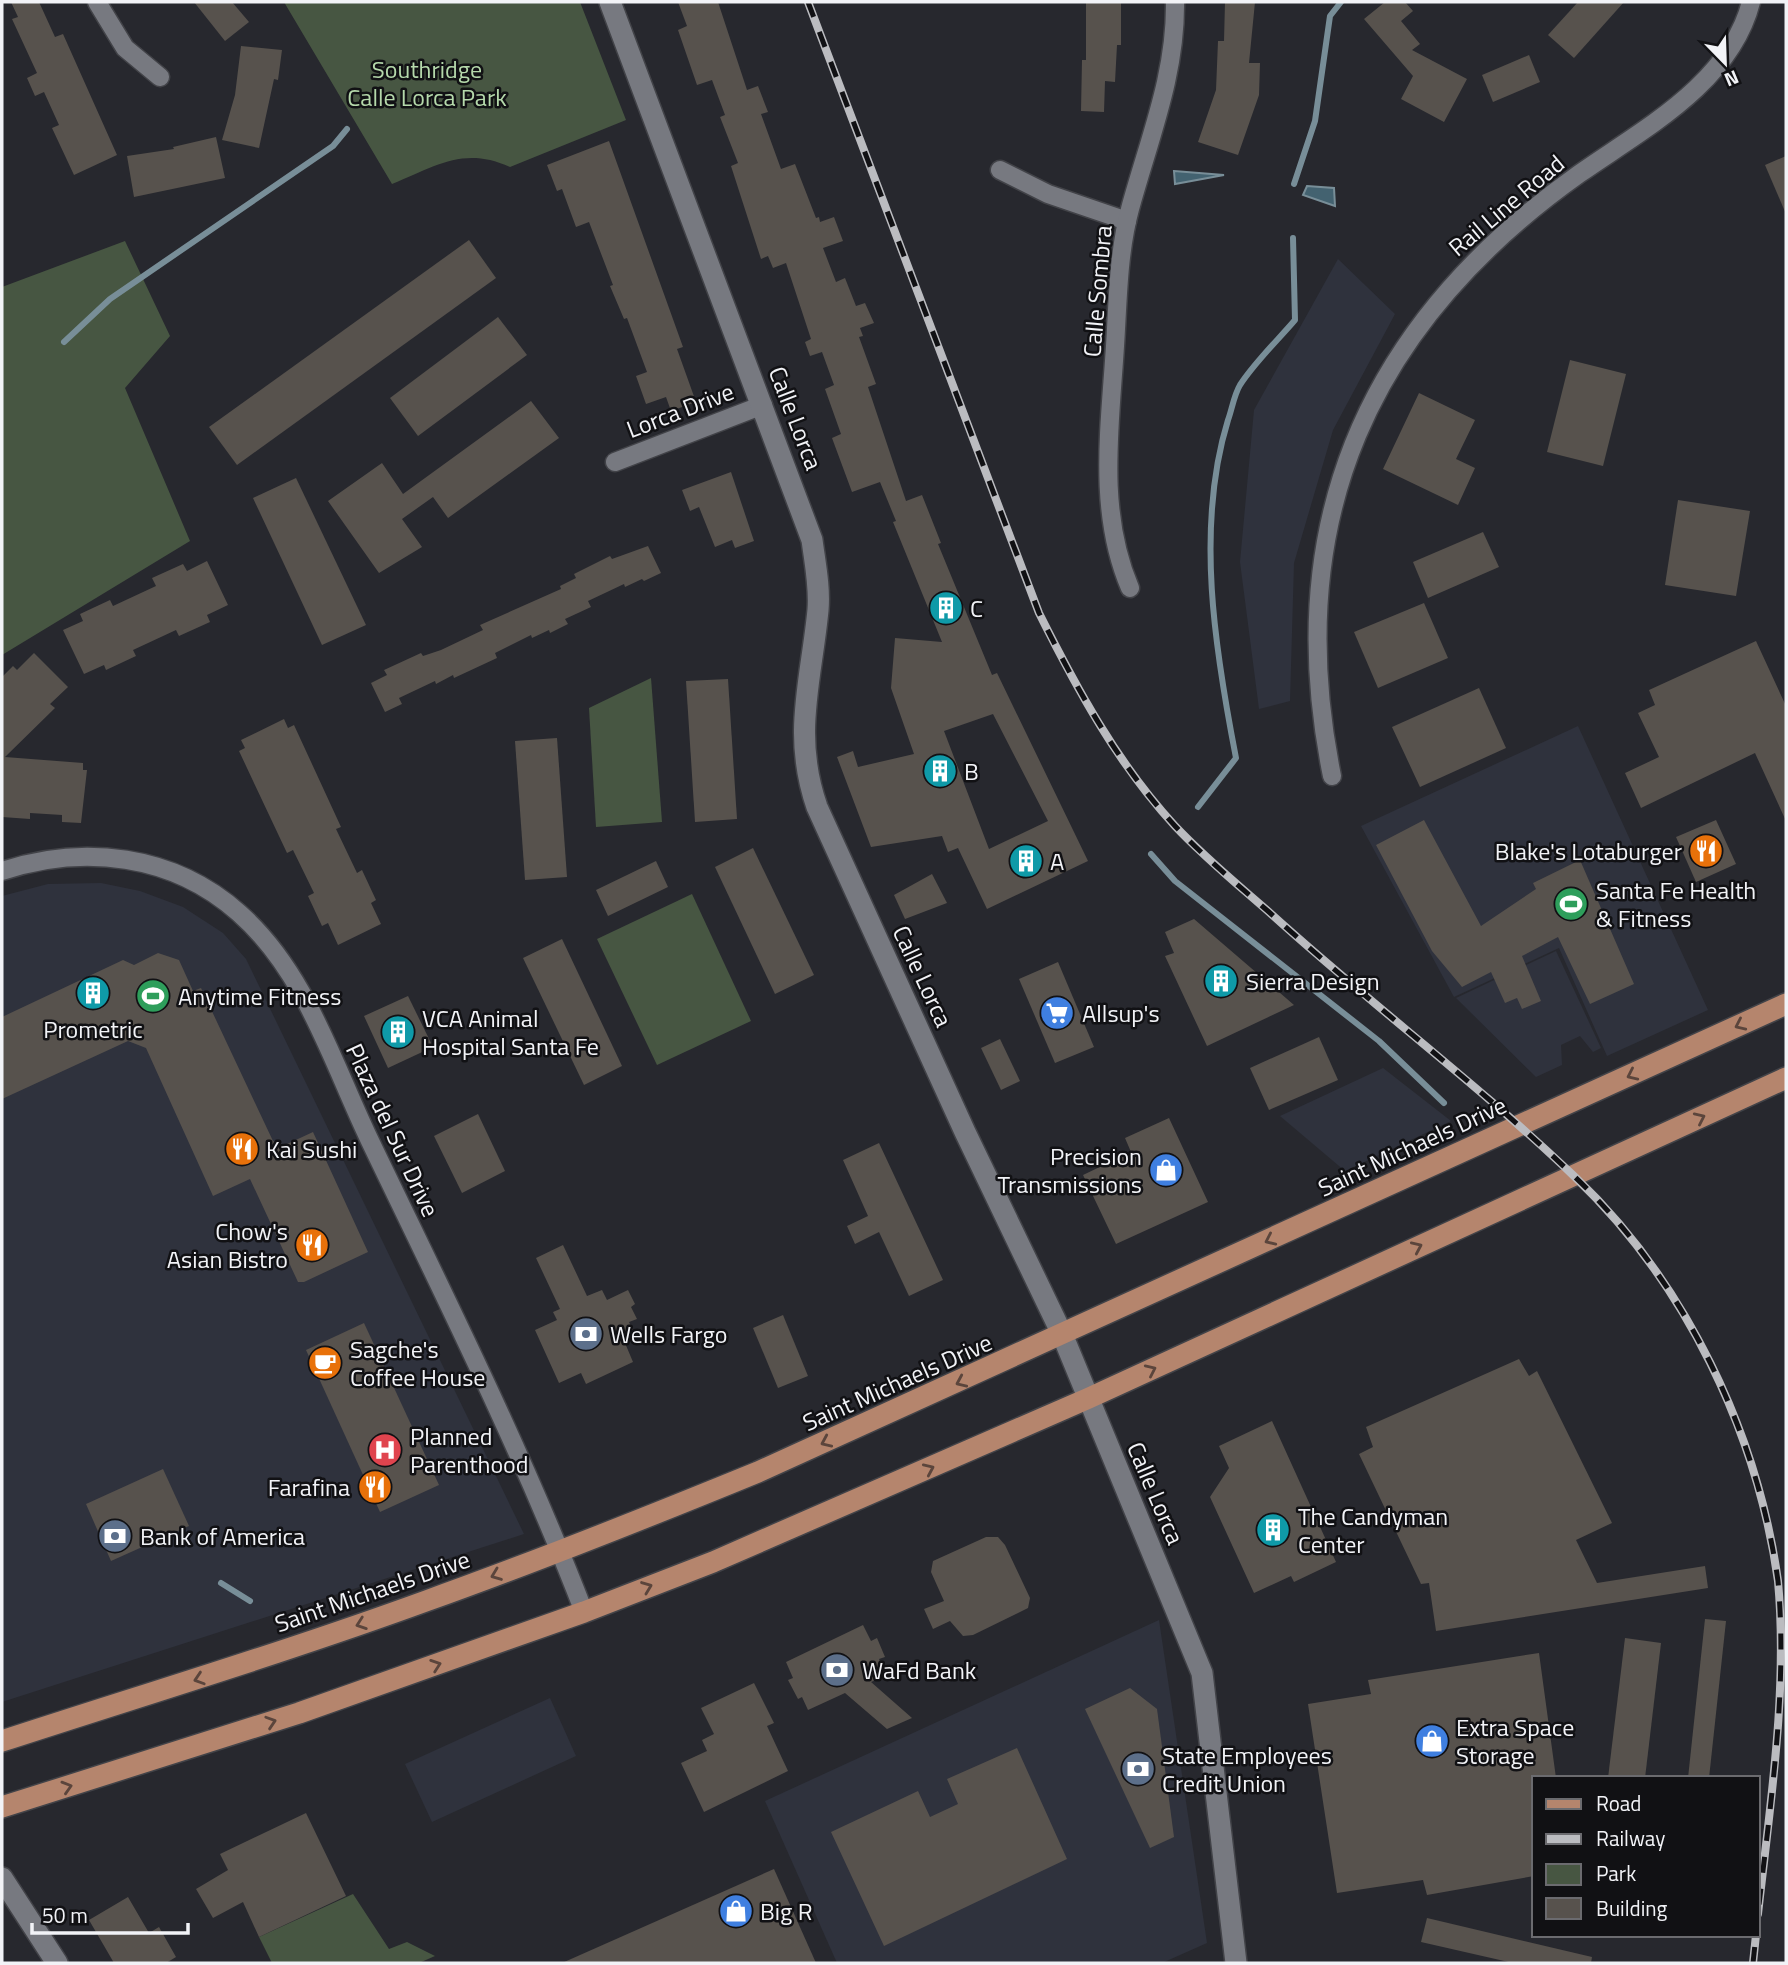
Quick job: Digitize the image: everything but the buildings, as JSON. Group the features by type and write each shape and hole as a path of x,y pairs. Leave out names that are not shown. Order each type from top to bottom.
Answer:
{"main road":[{"name":"Saint Michaels Drive","path":"2,1741 300,1645 560,1551 758,1472 1786,1004"},
{"path":"2,1807 299,1713 584,1612 713,1562 1089,1398 1786,1078"}],"street":[{"path":"97,2 125,48 160,77"},
{"name":"Calle Lorca","path":"610,2 802,507 812,540 818,609 803,730 806,775 822,819 965,1132 1062,1334 1202,1673 1236,1963"},
{"name":"Calle Sombra","path":"1130,588 1111,527 1108,477 1121,260 1127,221 1173,57 1175,2"},
{"name":"Rail Line Road","path":"1332,776 1316,663 1324,555 1332,512 1346,463 1388,374 1420,323 1460,274 1490,244 1546,198 1651,125 1716,66 1732,47 1751,2"},
{"path":"1000,170 1048,194 1127,221"},
{"name":"Lorca Drive","path":"615,462 763,405"},
{"name":"Plaza del Sur Drive","path":"2,871 38,859 91,855 147,863 202,887 229,906 275,950 314,1019 560,1551 584,1612"},
{"path":"2,1878 57,1963"}],"shaded area":[{"path":"1338,259 1395,314 1333,430 1294,563 1290,701 1259,709 1240,562 1254,410"},
{"path":"1578,726 1708,1010 1607,1056 1559,948 1454,997 1361,826"},
{"path":"101,883 140,891 183,907 223,933 246,959 524,1534 2,1702 2,896 48,884"},
{"path":"1556,951 1601,1048 1593,1052 1580,1036 1561,1045 1562,1065 1536,1077 1456,998"},
{"path":"1383,1068 1451,1121 1345,1171 1280,1116"},
{"path":"1159,1620 1207,1943 1162,1963 837,1963 765,1801"},
{"path":"550,1698 576,1756 432,1822 405,1764"}],"green space":[{"name":"Southridge Calle Lorca Park","path":"284,2 580,2 626,120 510,167 494,161 464,158 437,165 392,184"},
{"path":"125,241 170,336 125,388 190,541 2,655 2,287"},
{"path":"651,678 662,822 596,827 589,708"},
{"path":"692,894 751,1021 657,1065 597,939"},
{"path":"353,1894 389,1949 407,1942 435,1956 419,1963 272,1963 259,1937"}],"water":[{"path":"1174,171 1224,175 1175,184"},
{"path":"1307,186 1334,188 1335,206 1303,195"}],"waterway":[{"path":"1294,184 1315,121 1330,16 1341,2"},
{"path":"64,342 110,299 333,146 347,129"},
{"path":"1198,807 1236,758 1221,675 1212,589 1210,545 1218,461 1240,385 1295,320 1293,238"},
{"path":"1151,854 1175,881 1379,1041 1444,1103"},
{"path":"221,1583 250,1601"}],"railway":[{"path":"808,2 1039,613 1083,697 1116,751 1154,802 1209,859 1345,979 1500,1109 1575,1177 1614,1218 1650,1263 1682,1311 1710,1362 1734,1415 1753,1469 1768,1525 1778,1581 1781,1622 1779,1706 1760,1896"},
{"path":"1753,1963 1756,1937"}],"place":[{"name":"C","path":"946,608"},
{"name":"B","path":"940,771"},
{"name":"Blake's Lotaburger","path":"1706,851"},
{"name":"A","path":"1026,861"},
{"name":"Santa Fe Health & Fitness","path":"1571,904"},
{"name":"Sierra Design","path":"1221,981"},
{"name":"Prometric","path":"93,993"},
{"name":"Anytime Fitness","path":"153,996"},
{"name":"Allsup's","path":"1057,1013"},
{"name":"VCA Animal Hospital Santa Fe","path":"398,1032"},
{"name":"Kai Sushi","path":"242,1149"},
{"name":"Precision Transmissions","path":"1166,1170"},
{"name":"Chow's Asian Bistro","path":"312,1245"},
{"name":"Wells Fargo","path":"586,1334"},
{"name":"Sagche's Coffee House","path":"325,1363"},
{"name":"Planned Parenthood","path":"385,1450"},
{"name":"Farafina","path":"375,1487"},
{"name":"The Candyman Center","path":"1273,1530"},
{"name":"Bank of America","path":"115,1536"},
{"name":"WaFd Bank","path":"837,1670"},
{"name":"Extra Space Storage","path":"1432,1741"},
{"name":"State Employees Credit Union","path":"1138,1769"},
{"name":"Big R","path":"736,1911"}]}
